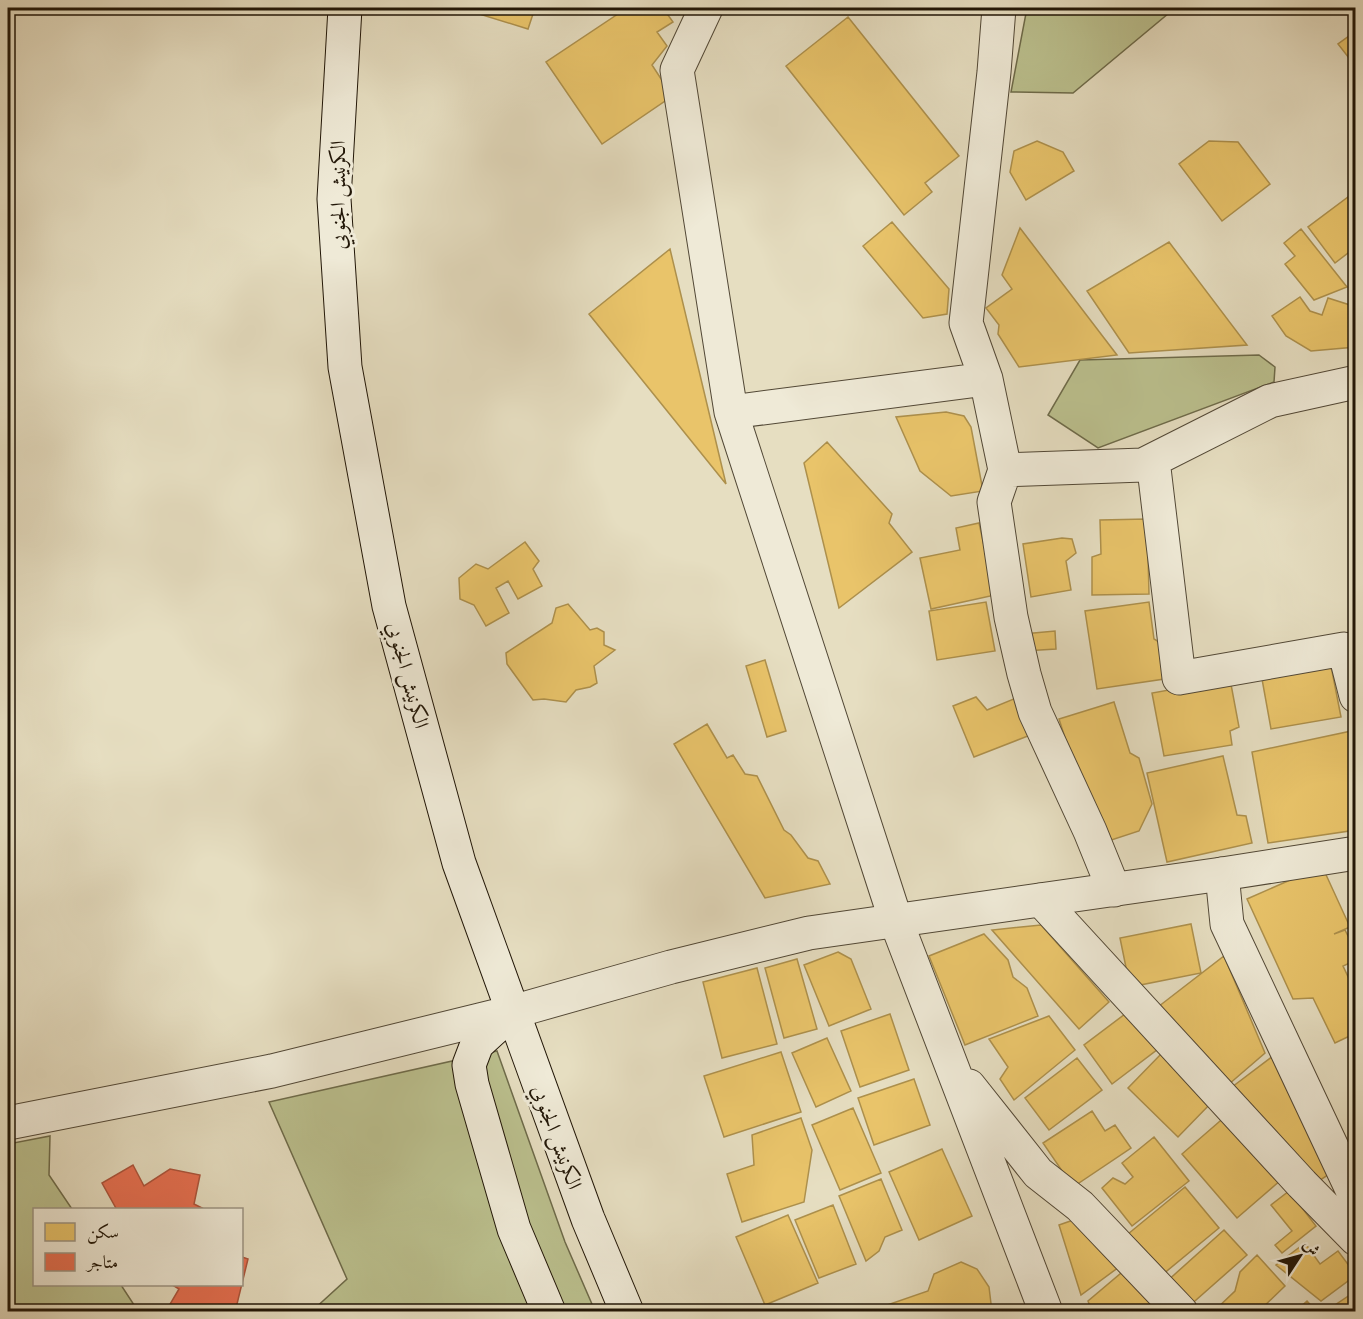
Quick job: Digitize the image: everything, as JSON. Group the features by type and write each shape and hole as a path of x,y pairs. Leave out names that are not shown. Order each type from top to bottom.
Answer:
{"street":[{"name":"الكرنيش الجنوبي","path":"345,8 334,200 345,367 389,606 459,863 588,1219 627,1311"},
{"path":"706,8 677,70 731,412 896,921 1046,1311"},
{"path":"999,8 966,322 986,379 1005,470 994,502 1011,617 1024,674 1035,712 1090,831 1114,890"},
{"path":"731,412 986,379"},
{"path":"1005,470 1143,465 1270,401 1356,382"},
{"path":"1153,460 1179,678 1344,649 1356,696"},
{"path":"8,1124 272,1071 512,1012 671,967 809,933 1114,890 1356,852"},
{"path":"1222,874 1227,924 1356,1198"},
{"path":"1041,900 1302,1184 1356,1239"},
{"path":"512,1012 477,1044 469,1065 472,1084 514,1229 549,1311"},
{"path":"949,1061 1038,1173 1080,1206 1181,1311"}],"green space":[{"path":"1027,8 1175,8 1073,93 1011,92"},
{"path":"1259,355 1275,367 1274,382 1098,448 1048,415 1080,360"},
{"path":"497,1051 565,1242 595,1311 312,1311 347,1279 269,1102"},
{"path":"50,1136 49,1175 71,1208 33,1208 33,1286 122,1286 138,1311 8,1311 8,1144"}],"building: سكن":[{"path":"460,8 535,8 528,29"},
{"path":"627,8 639,8 642,12 648,8 663,8 673,22 657,32 667,46 652,65 667,88 665,101 602,144 546,62"},
{"path":"848,17 959,156 925,183 932,192 904,215 786,66"},
{"path":"1356,31 1356,67 1338,44"},
{"path":"1037,141 1063,152 1074,171 1026,200 1010,172 1014,151"},
{"path":"1209,141 1238,142 1270,184 1222,221 1179,164"},
{"path":"1356,191 1356,254 1352,250 1335,263 1308,227"},
{"path":"892,222 949,289 947,314 923,318 863,246"},
{"path":"1020,228 1117,355 1019,367 998,334 999,325 986,308 1012,289 1002,275"},
{"path":"1301,229 1347,287 1314,300 1285,264 1295,256 1284,243"},
{"path":"1169,242 1247,345 1129,353 1087,291"},
{"path":"670,249 726,484 589,314"},
{"path":"1300,297 1310,311 1322,315 1328,298 1353,306 1356,311 1356,347 1311,351 1286,336 1272,316"},
{"path":"946,412 964,416 971,427 983,491 951,496 920,471 896,417"},
{"path":"827,442 892,514 889,523 912,552 839,608 804,463"},
{"path":"1147,519 1149,594 1092,595 1092,557 1101,554 1100,520"},
{"path":"979,523 995,595 931,609 920,558 960,550 956,528"},
{"path":"1062,538 1072,539 1076,553 1066,561 1071,590 1031,597 1023,544"},
{"path":"525,542 539,561 533,569 542,586 518,599 508,581 496,588 509,613 486,626 474,605 460,599 459,578 476,564 488,569"},
{"path":"986,602 995,651 937,660 929,611"},
{"path":"1149,602 1154,639 1166,646 1171,678 1097,689 1085,611"},
{"path":"568,604 590,630 597,628 604,632 604,645 615,650 594,666 597,683 576,690 566,702 533,700 507,664 506,653 552,623 556,608"},
{"path":"1055,631 1056,649 1024,651 1023,634"},
{"path":"765,660 786,731 767,737 746,666"},
{"path":"1331,666 1341,717 1271,729 1262,679"},
{"path":"1230,679 1239,727 1230,731 1232,745 1164,756 1152,693"},
{"path":"1021,696 1032,723 1028,736 974,757 953,706 976,697 987,710"},
{"path":"1114,702 1130,753 1139,758 1152,804 1139,831 1099,844 1059,719"},
{"path":"707,724 727,758 733,755 745,774 757,776 784,830 791,835 808,858 818,861 830,884 765,898 674,744"},
{"path":"1356,730 1356,830 1268,843 1252,752"},
{"path":"1223,756 1237,815 1246,816 1252,843 1167,862 1147,773"},
{"path":"1322,866 1350,927 1334,934 1345,930 1356,952 1356,960 1343,966 1353,987 1356,987 1356,1033 1335,1043 1313,998 1293,999 1247,899"},
{"path":"1191,924 1201,973 1130,987 1120,938"},
{"path":"1041,925 1109,1002 1079,1029 992,930"},
{"path":"984,934 1008,960 1013,977 1027,988 1038,1016 965,1045 929,956"},
{"path":"838,952 851,959 871,1009 829,1026 804,965"},
{"path":"1224,956 1265,1053 1221,1091 1154,1010"},
{"path":"797,959 817,1029 784,1038 765,968"},
{"path":"757,968 777,1044 722,1058 703,982"},
{"path":"1129,1011 1158,1049 1112,1084 1084,1045"},
{"path":"890,1014 909,1070 860,1087 841,1031"},
{"path":"1049,1016 1075,1050 1014,1100 1000,1079 1008,1067 989,1039"},
{"path":"827,1038 851,1091 816,1107 792,1053"},
{"path":"781,1052 801,1112 724,1137 704,1076"},
{"path":"1162,1053 1212,1102 1178,1137 1128,1088"},
{"path":"1273,1056 1328,1175 1311,1186 1228,1090"},
{"path":"1077,1058 1102,1090 1049,1130 1025,1098"},
{"path":"914,1079 930,1125 874,1145 858,1098"},
{"path":"853,1108 881,1173 840,1190 812,1125"},
{"path":"1092,1111 1105,1131 1115,1125 1131,1148 1073,1187 1043,1143"},
{"path":"1227,1115 1282,1179 1237,1218 1182,1154"},
{"path":"801,1118 812,1150 804,1202 742,1222 727,1174 754,1165 752,1135"},
{"path":"1154,1137 1189,1181 1132,1226 1102,1188 1113,1178 1125,1184 1133,1177 1122,1163"},
{"path":"942,1149 972,1216 919,1240 889,1172"},
{"path":"881,1179 902,1230 885,1237 879,1251 866,1261 839,1196"},
{"path":"1185,1187 1219,1228 1162,1275 1128,1234"},
{"path":"1289,1191 1316,1226 1282,1253 1275,1245 1292,1231 1271,1205"},
{"path":"833,1205 856,1264 819,1278 795,1220"},
{"path":"788,1215 818,1283 765,1305 736,1237"},
{"path":"1082,1217 1119,1267 1081,1295 1059,1225"},
{"path":"1224,1230 1247,1255 1187,1308 1165,1283"},
{"path":"1305,1243 1320,1264 1338,1251 1356,1275 1321,1301 1276,1265"},
{"path":"1257,1255 1285,1286 1258,1312 1213,1312 1235,1291 1240,1272"},
{"path":"961,1262 977,1269 989,1287 992,1312 867,1312 928,1291 934,1274"},
{"path":"1127,1268 1164,1312 1092,1312 1088,1301"},
{"path":"1356,1291 1356,1312 1339,1312 1335,1305"},
{"path":"1307,1301 1317,1312 1295,1312"}],"building: متاجر":[{"path":"133,1165 144,1186 170,1169 200,1175 194,1204 202,1208 116,1208 102,1183"},
{"path":"243,1257 248,1259 243,1280"},
{"path":"174,1286 242,1286 237,1304 223,1312 166,1311 179,1289"}]}
